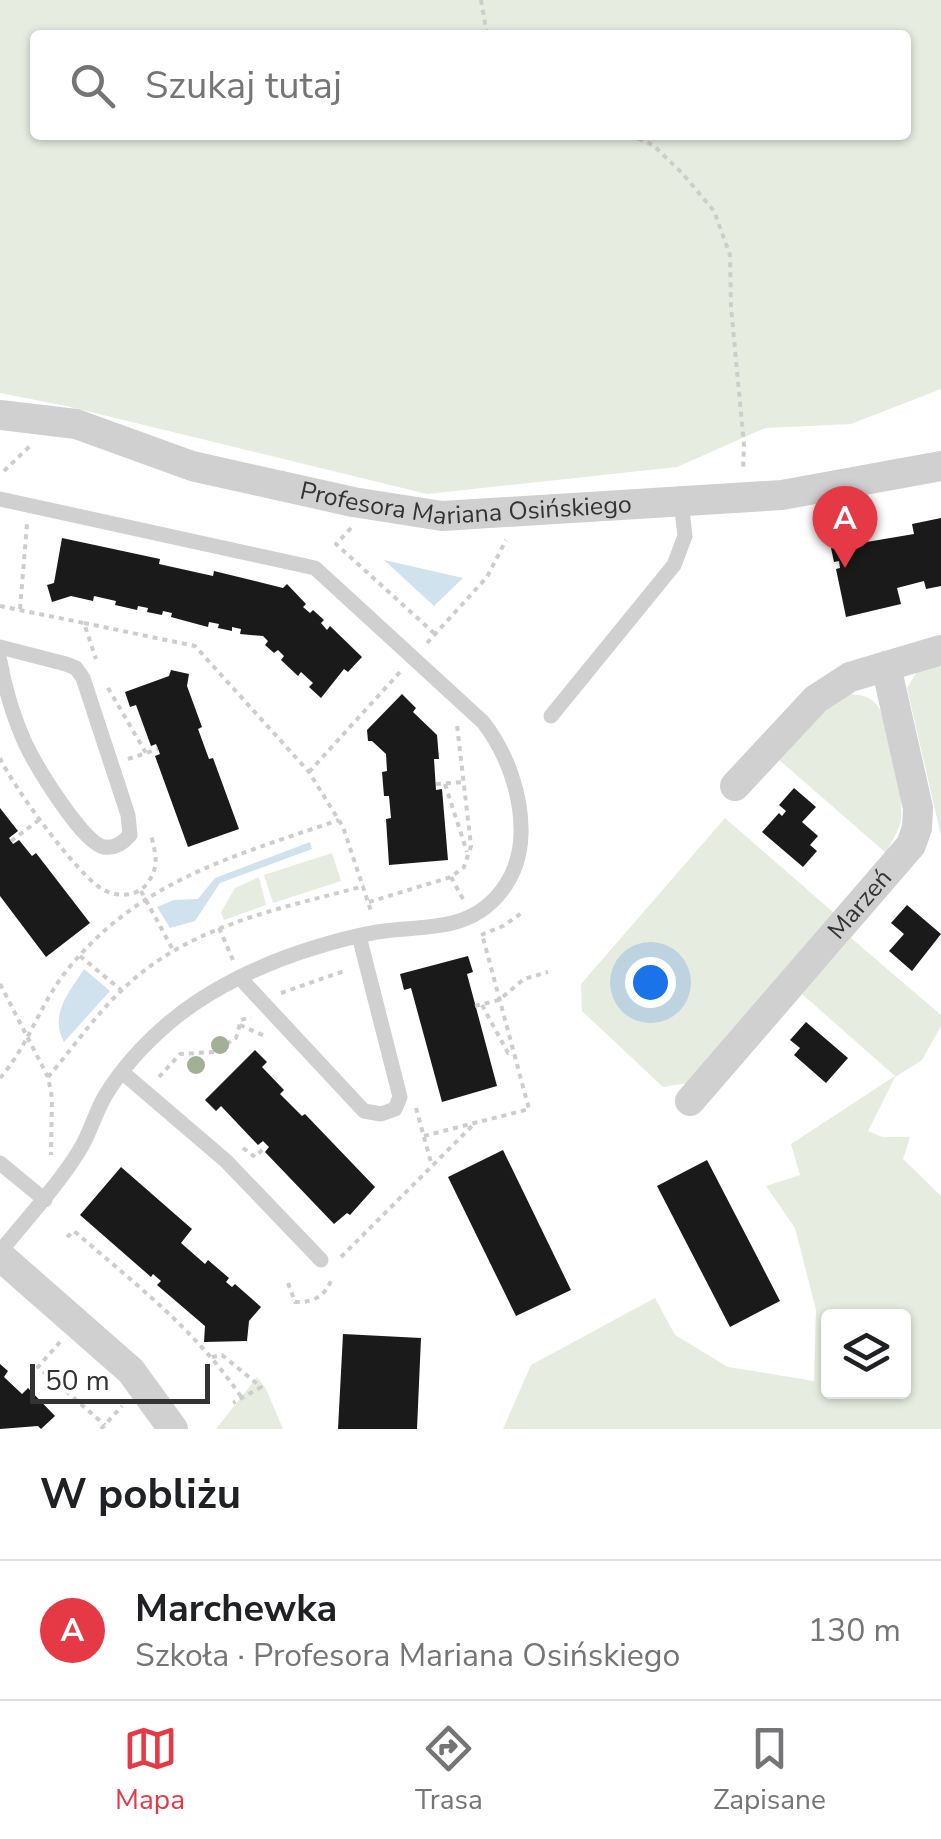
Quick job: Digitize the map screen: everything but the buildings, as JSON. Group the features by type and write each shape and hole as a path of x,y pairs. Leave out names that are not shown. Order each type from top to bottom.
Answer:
{"street":[{"name":"Profesora Mariana Osińskiego","path":"0,415 76,424 192,466 402,512 442,516 782,495 941,466"},
{"path":"735,786 816,699 850,677 941,650"},
{"name":"Marzeń","path":"690,1100 911,845 918,808 886,666"},
{"path":"0,1254 131,1371 173,1429"}],"lane":[{"path":"0,499 315,568 482,722 495,738 508,766 521,815 514,873 497,898 472,915 453,923 377,932 309,949 240,978 170,1022 104,1096 70,1165 39,1196 0,1254"},
{"path":"551,716 674,565 685,536 681,502"},
{"path":"0,647 66,664 76,668 83,678 128,815 130,835 118,846 107,848 97,844 62,805 25,742 5,688 0,661"},
{"path":"240,978 364,1111 381,1114 394,1109 400,1097 359,936"},
{"path":"122,1072 226,1161 326,1258"},
{"path":"0,1163 39,1196"}],"path":[{"path":"482,0 486,30"},
{"path":"641,140 653,145 682,173 714,211 730,255 730,306 744,446 743,472 732,498"},
{"path":"4,471 31,445"},
{"path":"361,516 336,544 435,634"},
{"path":"20,609 27,517"},
{"path":"309,772 487,577 508,536"},
{"path":"84,623 195,646 309,772 340,820 377,932"},
{"path":"102,678 146,753"},
{"path":"369,902 451,877 469,856 456,714"},
{"path":"128,759 158,748"},
{"path":"436,784 464,782"},
{"path":"444,784 469,856"},
{"path":"11,841 39,820"},
{"path":"0,1078 80,956 144,898 217,862 340,820"},
{"path":"48,1077 121,990 173,950 252,916 364,886"},
{"path":"140,890 173,950"},
{"path":"468,938 503,926 522,912"},
{"path":"219,928 227,946"},
{"path":"424,1136 529,1108 482,935"},
{"path":"80,956 121,990"},
{"path":"276,995 368,962"},
{"path":"513,1052 508,1053 479,1006 498,1000 524,978 548,972"},
{"path":"0,984 48,1077 52,1098 50,1162 39,1196"},
{"path":"147,1093 180,1054 213,1052 236,1038 241,1020 248,1017"},
{"path":"326,1258 342,1257 476,1122"},
{"path":"67,1237 74,1231 185,1328 212,1356 242,1398"},
{"path":"57,1346 38,1368 103,1427 126,1403"},
{"path":"212,1356 222,1354 261,1387 234,1403"}],"shaded area":[{"path":"0,0 941,0 941,389 851,424 765,428 677,467 427,494 0,393"},
{"path":"941,661 941,836 907,688 921,665"},
{"path":"838,694 867,697 875,703 887,726 896,761 901,813 899,828 886,853 777,758"},
{"path":"725,818 834,913 688,1083 663,1087 582,1011 581,984"},
{"path":"332,853 341,881 273,903 264,875"},
{"path":"259,877 266,905 224,920 221,912 235,888"},
{"path":"851,938 941,1015 941,1026 922,1060 895,1077 868,1131 882,1137 910,1137 903,1159 941,1196 941,1429 503,1429 531,1365 655,1298 675,1335 728,1367 814,1381 816,1310 795,1228 766,1186 800,1175 791,1144 895,1076 802,994"},
{"path":"257,1377 283,1429 216,1429"}],"water":[{"path":"384,560 463,578 434,606"},
{"path":"310,842 312,849 220,883 195,921 170,928 157,907 174,900 198,899 215,878"},
{"path":"84,969 110,991 64,1042 60,1013"}],"place":[{"name":"Marchewka","path":"845,568"}]}
